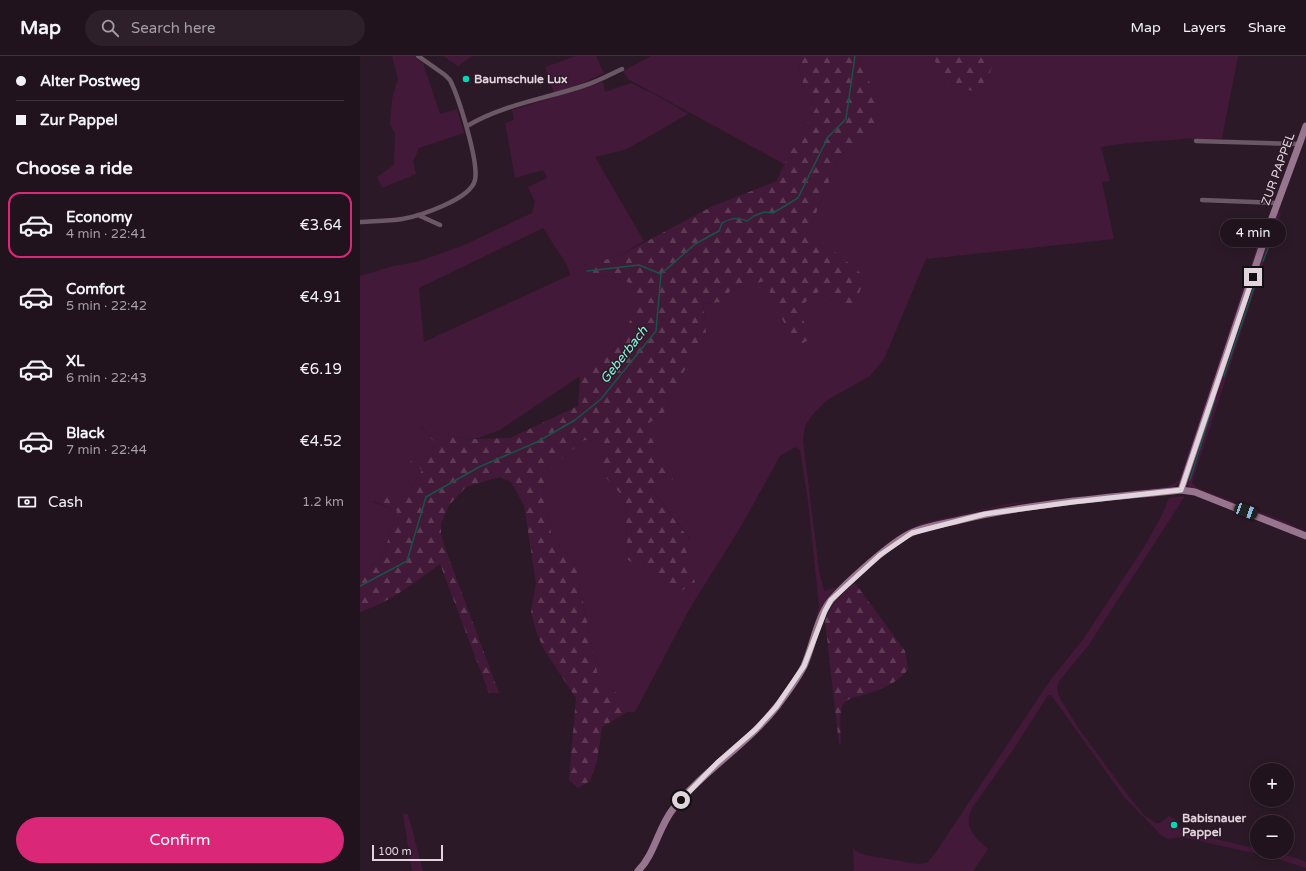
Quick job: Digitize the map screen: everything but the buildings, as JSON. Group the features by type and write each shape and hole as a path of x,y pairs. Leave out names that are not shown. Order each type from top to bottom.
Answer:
{"street":[{"path":"360,222 393,220 418,215 444,205 465,194 472,188 475,179 475,170 467,126 450,80 418,56"},
{"path":"467,126 480,118 594,82 622,69"},
{"name":"ZUR PAPPEL","path":"1181,490 1277,204 1302,141 1306,126"},
{"path":"1196,141 1302,141"},
{"path":"1202,200 1277,204"},
{"path":"418,215 440,225"},
{"path":"638,871 645,864 672,810 717,763 765,720 794,684 804,666 825,611 831,600 880,555 912,533 985,514 1073,502 1181,490 1196,492 1306,536"}],"green space":[{"path":"392,56 413,56 423,63 440,114 457,109 464,133 419,148 413,162 416,174 382,188 377,177 394,165 395,133 390,125 392,99 398,79"},
{"path":"443,56 472,56 458,66"},
{"path":"576,56 596,56 604,73 585,82 554,93 545,67"},
{"path":"651,56 798,56 801,79 816,108 784,164 628,79 623,71"},
{"path":"798,56 859,56 879,106 873,136 840,155 809,230 865,277 857,299 845,308 818,292 797,309 813,338 795,347 765,281 731,290 721,302 703,304 706,332 668,400 667,410 645,426 673,479 649,486 690,540 685,546 695,582 681,591 628,560 625,499 602,473 602,451 591,441 584,440 548,471 543,488 552,537 576,567 599,681 624,698 627,712 602,727 597,761 590,781 578,788 569,780 576,698 543,648 536,631 531,612 536,583 524,505 511,482 499,477 466,487 449,505 441,523 441,534 444,545 499,693 489,693 440,564 412,585 383,603 360,612 360,570 382,559 397,511 373,501 377,493 408,494 422,470 410,461 433,450 434,442 419,423 443,436 475,439 510,438 578,406 580,376 616,347 633,315 633,284 610,276 588,274 585,265 619,256 711,207 777,181 790,153 816,108 801,79"},
{"path":"859,56 933,56 946,87 988,78 996,56 1238,56 1222,138 1196,141 1191,138 1101,147 1110,181 1102,182 1114,239 926,259 884,359 870,376 827,400 813,414 805,426 803,440 819,570 824,591 837,587 827,598 816,620 819,606 808,501 800,450 795,447 780,456 740,528 690,608 635,712 627,712 624,698 599,681 576,567 552,537 543,488 548,471 584,440 591,441 602,451 602,473 625,499 628,560 685,546 690,539 649,486 672,479 645,426 667,410 668,400 706,332 703,304 721,302 731,290 765,281 813,338 797,309 818,292 845,308 809,230 840,155 873,136 879,106"},
{"path":"933,56 996,56 988,78 975,91 946,87"},
{"path":"603,82 605,92 631,83 656,95 688,114 627,149 595,157 644,241 619,256 585,265 588,274 610,276 633,284 633,315 616,347 580,376 500,430 475,439 443,436 420,425 434,442 433,450 410,461 422,470 408,494 377,494 373,502 397,511 382,559 360,570 360,276 393,266 416,262 462,246 532,213 535,202 528,187 547,178 543,170 515,178 505,123 514,120 512,110","holes":["543,228 567,265 570,275 424,342 419,288"]},
{"path":"1277,211 1281,213 1275,236 1269,246 1192,483 1197,488 1286,522 1306,532 1306,534 1189,488 1187,484 1264,249 1272,237"},
{"path":"1266,219 1269,219 1182,480 1174,487 1081,496 1166,487 1176,483 1180,478"},
{"path":"1185,496 1088,646 1059,681 1057,688 1059,697 1081,732 1144,815 1156,823 1160,823 1169,816 1175,819 1180,829 1250,847 1250,852 1180,837 1168,839 1162,836 1125,798 1051,695 1048,695 1013,750 972,808 969,826 974,836 988,849 973,871 854,871 853,848 857,852 865,855 917,864 927,863 934,855 1049,682 1084,638 1146,544 1162,515 1169,498"},
{"path":"1036,501 969,514 936,523 904,535 902,533 920,524 1007,504"},
{"path":"855,583 905,651 908,669 901,677 887,686 853,697 844,703 841,711 841,743 839,744 825,620 838,599"},
{"path":"403,814 408,814 423,871 412,871"},
{"path":"1294,857 1306,862 1306,868 1278,859 1294,859"}],"waterway":[{"name":"Geberbach","path":"360,586 407,561 426,497 479,467 537,442 575,420 601,399 656,331 661,274 695,244 719,231 722,223 734,219 747,221 764,212 773,213 798,198 828,137 846,119 855,56"},
{"path":"1263,261 1274,234 1276,219"},
{"path":"587,271 639,265 661,274"},
{"path":"1224,376 1260,270"},
{"path":"1190,480 1215,399"}],"place":[{"name":"Baumschule Lux","path":"466,79"},
{"name":"Babisnauer Pappel","path":"1174,825"}],"route":[{"path":"681,800 717,763 756,729 794,684 804,666 825,611 831,600 880,555 899,541 912,533 934,526 985,514 1073,502 1181,490 1253,277"}]}
